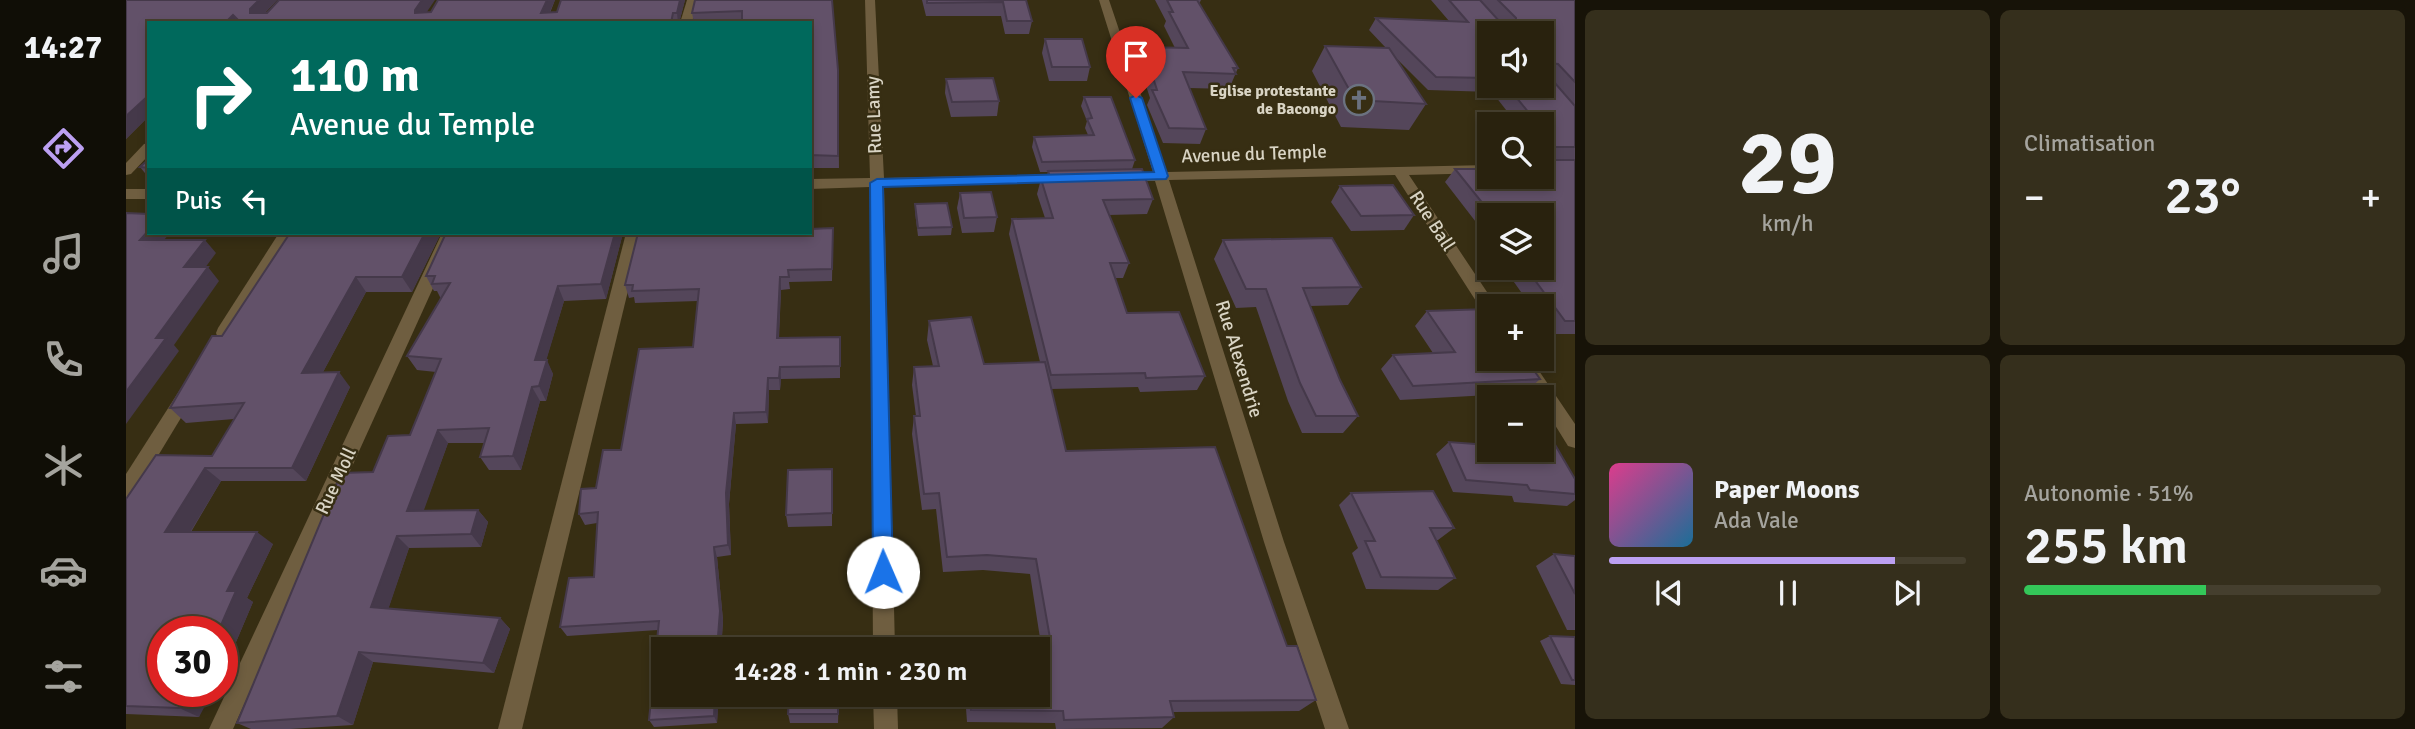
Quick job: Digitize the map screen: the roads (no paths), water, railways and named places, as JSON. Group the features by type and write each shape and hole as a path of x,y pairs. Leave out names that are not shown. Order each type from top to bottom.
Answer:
{"street":[{"path":"687,21 692,0"},
{"name":"Rue Lamy","path":"870,0 877,183 884,637"},
{"name":"Rue Alexendrie","path":"1104,0 1274,542 1337,729"},
{"path":"126,171 147,149"},
{"name":"Avenue du Temple","path":"1107,177 1477,169"},
{"name":"Rue Ball","path":"1399,170 1480,294"},
{"path":"812,184 1080,178"},
{"path":"126,194 147,194"},
{"path":"214,350 286,235"},
{"name":"Rue Moll","path":"221,729 449,235"},
{"path":"510,729 634,235"},
{"path":"1530,371 1575,440"},
{"path":"126,491 199,373"},
{"path":"885,707 886,729"}],"place":[{"name":"Eglise protestante de Bacongo","path":"1359,100"}]}
